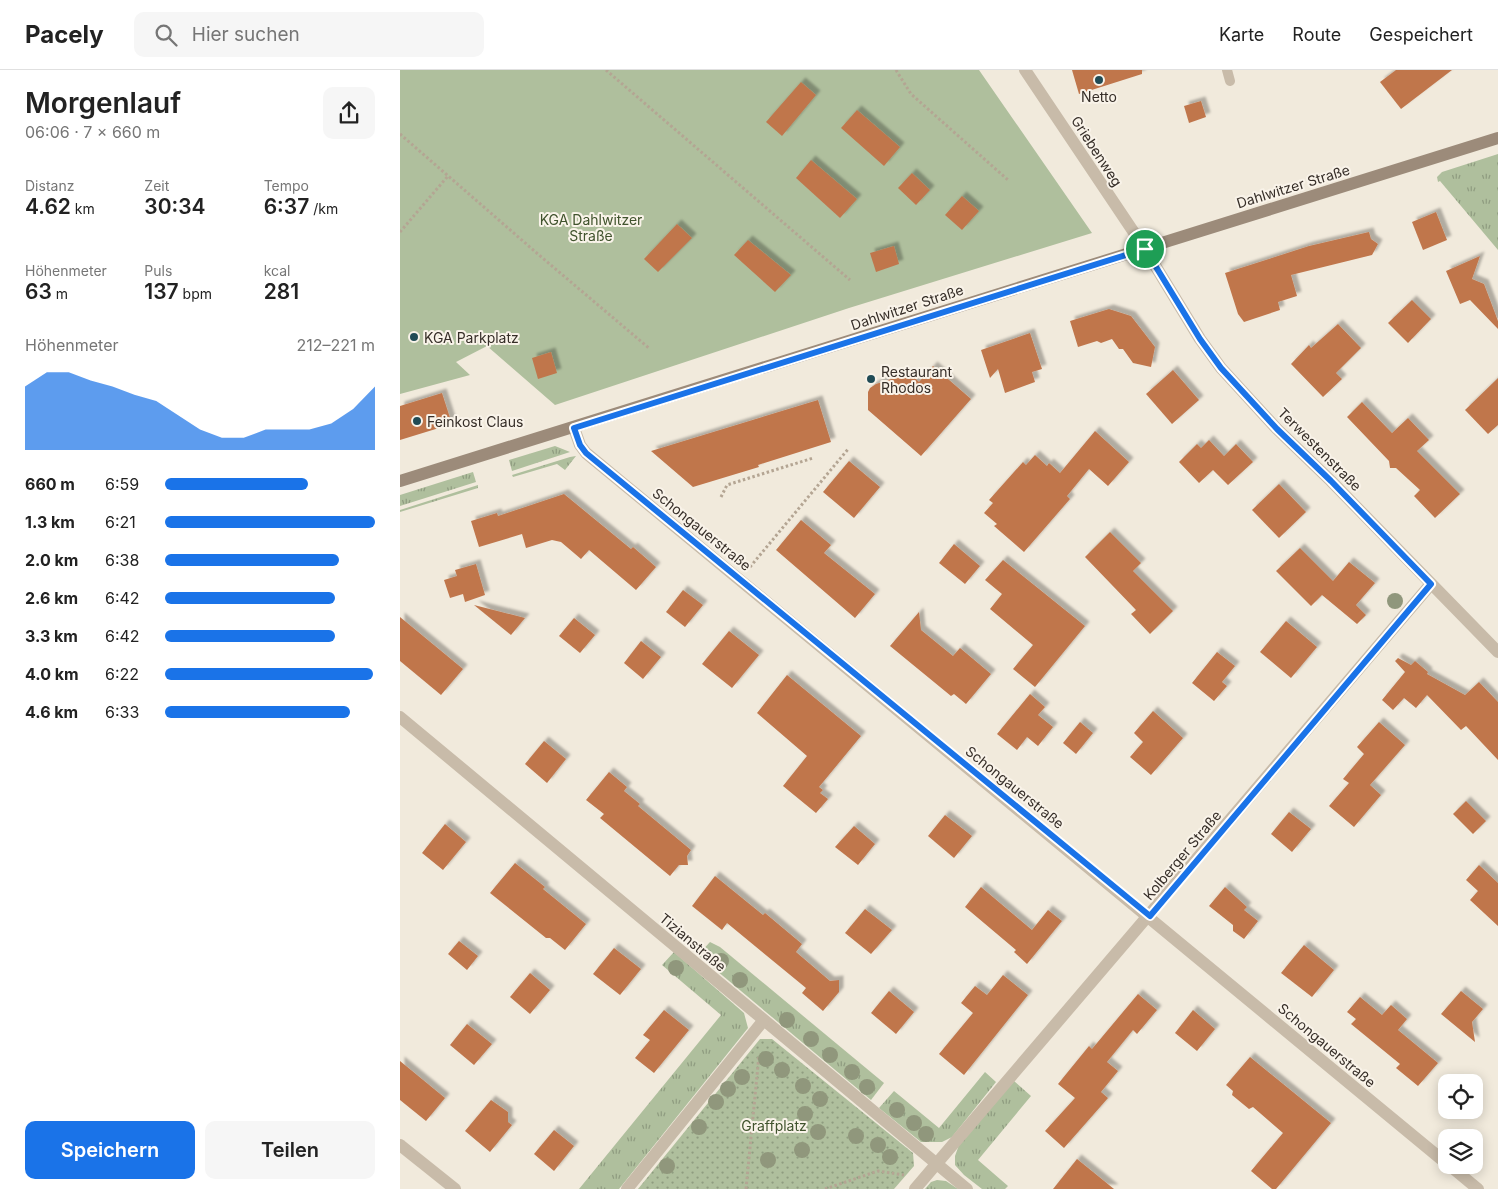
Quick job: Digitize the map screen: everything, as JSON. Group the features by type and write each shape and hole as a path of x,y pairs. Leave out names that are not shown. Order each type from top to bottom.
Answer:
{"main road":[{"name":"Dahlwitzer Straße","path":"400,481 1498,138"}],"street":[{"name":"Griebenweg","path":"1025,70 1145,249"},
{"name":"Terwestenstraße","path":"1145,249 1200,339 1221,368 1277,429 1331,481 1498,652"},
{"name":"Schongauerstraße","path":"574,428 580,445 586,453 1150,916 1438,1156"},
{"name":"Kolberger Straße","path":"915,1189 1150,916 1431,584"},
{"name":"Tizianstraße","path":"400,717 967,1189"},
{"path":"627,1189 763,1020"},
{"path":"400,1145 455,1189"},
{"name":"Schongauerstraße","path":"1460,1174 1478,1189"}],"lane":[{"path":"1227,70 1230,81"}],"path":[{"path":"606,70 850,280"},
{"path":"896,70 911,94 1008,180"},
{"path":"400,134 650,350"},
{"path":"400,232 448,176"},
{"path":"740,580 849,448"},
{"path":"721,497 727,485 813,458"},
{"path":"746,1189 760,1050"},
{"path":"825,1189 878,1171 924,1178"}],"green space":[{"name":"KGA Dahlwitzer Straße","path":"400,70 979,70 1092,233 849,308 555,405 487,346 456,362 470,375 400,394"},
{"path":"1498,154 1498,250 1440,181 1438,182 1437,177 1442,172"},
{"path":"555,446 570,452 512,471 509,460"},
{"path":"576,456 565,470 557,464 513,477 512,475 570,457"},
{"path":"473,472 476,482 400,506 400,495"},
{"path":"478,485 478,488 400,512 400,510"},
{"path":"710,942 720,947 884,1083 871,1100 698,955"},
{"path":"674,952 744,1013 748,1028 619,1189 579,1189 721,1015 662,965"},
{"name":"Graffplatz","path":"760,1039 772,1039 913,1153 914,1166 894,1189 638,1189"},
{"path":"985,1072 996,1082 952,1137 942,1142 921,1142 879,1108 894,1091 939,1128"},
{"path":"1014,1081 1031,1096 978,1160 1008,1186 1005,1189 982,1189 955,1165 955,1156 959,1145"},
{"path":"937,1180 946,1181 958,1189 925,1189 931,1182"}],"building":[{"name":"Netto","path":"1072,70 1142,70 1142,74 1079,94"},
{"path":"1396,70 1452,70 1401,109 1380,82"},
{"path":"801,82 816,95 782,136 766,122"},
{"path":"1201,101 1206,117 1189,123 1184,106"},
{"path":"857,110 900,147 884,166 841,128"},
{"path":"811,160 857,199 840,218 796,178"},
{"path":"912,173 930,190 916,205 898,188"},
{"path":"962,196 979,211 962,230 945,215"},
{"path":"1436,212 1447,240 1423,250 1412,222"},
{"path":"677,224 692,238 658,272 644,259"},
{"path":"1369,232 1371,239 1378,244 1372,255 1291,275 1297,296 1278,302 1280,310 1244,322 1238,314 1225,273 1309,246"},
{"path":"748,240 791,275 775,292 734,255"},
{"path":"894,246 899,264 876,272 870,253"},
{"path":"1480,256 1472,279 1484,284 1498,321 1498,329 1470,300 1460,304 1446,271"},
{"path":"1412,300 1431,319 1408,343 1388,323"},
{"path":"1109,309 1131,316 1155,347 1151,367 1133,363 1123,349 1119,349 1112,339 1078,347 1070,321"},
{"path":"1338,324 1361,348 1336,373 1342,379 1323,397 1291,364 1309,345 1311,348"},
{"path":"1030,333 1042,369 1032,372 1035,382 1005,393 998,369 990,378 981,350"},
{"path":"551,352 557,373 538,379 532,358"},
{"path":"933,366 971,399 921,456 868,410 868,392 876,384 910,373 919,382"},
{"path":"1173,370 1199,400 1172,424 1146,394"},
{"path":"1498,378 1498,425 1488,434 1465,410"},
{"path":"442,393 452,424 400,440 400,406"},
{"path":"818,400 831,442 758,465 759,467 693,487 651,451"},
{"path":"1362,402 1392,433 1408,418 1429,440 1417,451 1460,494 1435,518 1414,496 1420,490 1396,468 1390,468 1389,461 1347,417"},
{"path":"1095,431 1129,462 1108,486 1089,469 1067,496 1070,499 1024,552 994,526 997,524 984,513 993,503 989,500 1023,462 1026,465 1035,455 1047,466 1049,463 1060,473"},
{"path":"1209,440 1224,456 1236,444 1253,462 1228,485 1213,470 1199,483 1179,462 1197,444 1201,448"},
{"path":"849,461 880,487 854,518 823,492"},
{"path":"1279,484 1306,512 1279,538 1252,510"},
{"path":"564,494 656,567 636,590 589,550 581,559 561,542 552,540 526,548 522,534 479,547 471,521 497,513 498,516"},
{"path":"801,520 831,545 824,553 875,594 855,618 776,550"},
{"path":"1110,532 1141,563 1133,571 1173,611 1150,634 1131,614 1136,610 1085,557"},
{"path":"954,544 980,566 965,584 939,563"},
{"path":"1300,548 1333,581 1349,562 1375,583 1356,605 1366,615 1357,624 1322,595 1311,606 1276,571"},
{"path":"1003,560 1085,626 1035,687 1013,669 1033,645 990,609 1002,594 985,580"},
{"path":"476,564 485,595 465,602 463,594 450,598 444,580 457,576 455,570"},
{"path":"683,590 703,605 685,627 666,612"},
{"path":"474,605 525,618 511,635"},
{"path":"919,612 921,630 953,656 960,648 991,674 966,704 954,694 951,696 890,646"},
{"path":"400,617 463,669 441,695 400,661"},
{"path":"574,618 595,635 580,653 559,636"},
{"path":"1286,621 1317,647 1291,678 1260,652"},
{"path":"729,631 759,655 732,688 702,664"},
{"path":"641,641 661,657 643,679 624,663"},
{"path":"1217,652 1235,666 1222,682 1227,686 1214,701 1192,683"},
{"path":"1398,658 1411,665 1415,661 1428,672 1427,674 1465,695 1479,682 1498,702 1498,760 1466,726 1461,730 1427,695 1416,708 1404,698 1393,710 1382,700 1405,672 1395,661"},
{"path":"787,675 861,736 819,787 823,790 820,793 828,799 816,813 783,786 807,756 757,713"},
{"path":"1030,694 1045,707 1038,715 1053,727 1038,746 1027,737 1017,750 997,734"},
{"path":"1153,711 1183,738 1151,775 1130,757 1143,742 1134,733"},
{"path":"1080,722 1093,733 1076,754 1063,743"},
{"path":"1379,722 1405,745 1370,785 1381,795 1354,827 1329,806 1349,783 1343,779 1364,754 1357,747"},
{"path":"544,741 566,759 547,783 525,764"},
{"path":"609,772 627,787 624,791 640,804 638,806 691,850 687,856 688,865 679,865 670,876 600,818 604,814 586,800"},
{"path":"1466,801 1486,821 1473,834 1453,814"},
{"path":"1289,812 1311,829 1292,852 1271,834"},
{"path":"945,815 972,836 954,858 928,836"},
{"path":"445,824 466,842 443,870 422,853"},
{"path":"854,826 875,844 858,865 835,847"},
{"path":"515,863 586,924 565,950 550,938 546,938 490,893"},
{"path":"1479,865 1498,883 1498,926 1470,900 1478,891 1466,880"},
{"path":"715,876 763,915 765,913 802,944 796,952 830,981 839,980 839,992 823,1011 802,993 806,988 727,923 722,930 692,906"},
{"path":"981,887 1032,930 1048,910 1062,921 1027,964 1014,952 1016,950 965,907"},
{"path":"1225,887 1247,907 1244,910 1258,921 1244,939 1233,931 1233,925 1209,906"},
{"path":"865,909 892,930 871,954 845,933"},
{"path":"459,941 478,956 467,970 448,954"},
{"path":"1304,945 1334,970 1312,997 1281,973"},
{"path":"614,948 641,969 620,995 593,974"},
{"path":"530,973 550,990 530,1014 510,997"},
{"path":"1003,975 1028,995 964,1075 939,1054 973,1013 961,1003 975,986 987,995"},
{"path":"889,991 914,1012 896,1034 871,1013"},
{"path":"1461,991 1483,1009 1472,1022 1475,1042 1441,1014"},
{"path":"1138,994 1157,1010 1137,1034 1133,1030 1107,1062 1118,1071 1101,1092 1108,1098 1064,1148 1045,1131 1075,1098 1058,1084 1089,1046 1092,1049"},
{"path":"1360,997 1382,1015 1391,1005 1407,1019 1398,1030 1438,1063 1418,1086 1396,1068 1400,1064 1351,1024 1356,1019 1347,1012"},
{"path":"664,1010 689,1030 654,1073 635,1058 650,1040 643,1035"},
{"path":"1193,1010 1215,1029 1197,1051 1175,1033"},
{"path":"467,1024 492,1044 474,1065 450,1045"},
{"path":"1250,1057 1331,1123 1276,1189 1272,1189 1251,1171 1283,1133 1253,1107 1249,1109 1232,1095 1233,1091 1226,1085"},
{"path":"400,1061 445,1098 426,1121 400,1100"},
{"path":"491,1100 508,1112 508,1122 512,1125 490,1152 465,1131"},
{"path":"554,1130 574,1146 554,1171 534,1154"},
{"path":"1077,1159 1114,1189 1053,1189"}],"place":[{"name":"Netto","path":"1099,80"},
{"name":"KGA Parkplatz","path":"414,337"},
{"name":"Restaurant Rhodos","path":"871,379"},
{"name":"Feinkost Claus","path":"417,421"}],"route":[{"path":"1145,249 1200,339 1221,368 1277,429 1331,481 1431,584 1150,916 586,453 580,445 574,428 1145,249"}]}
